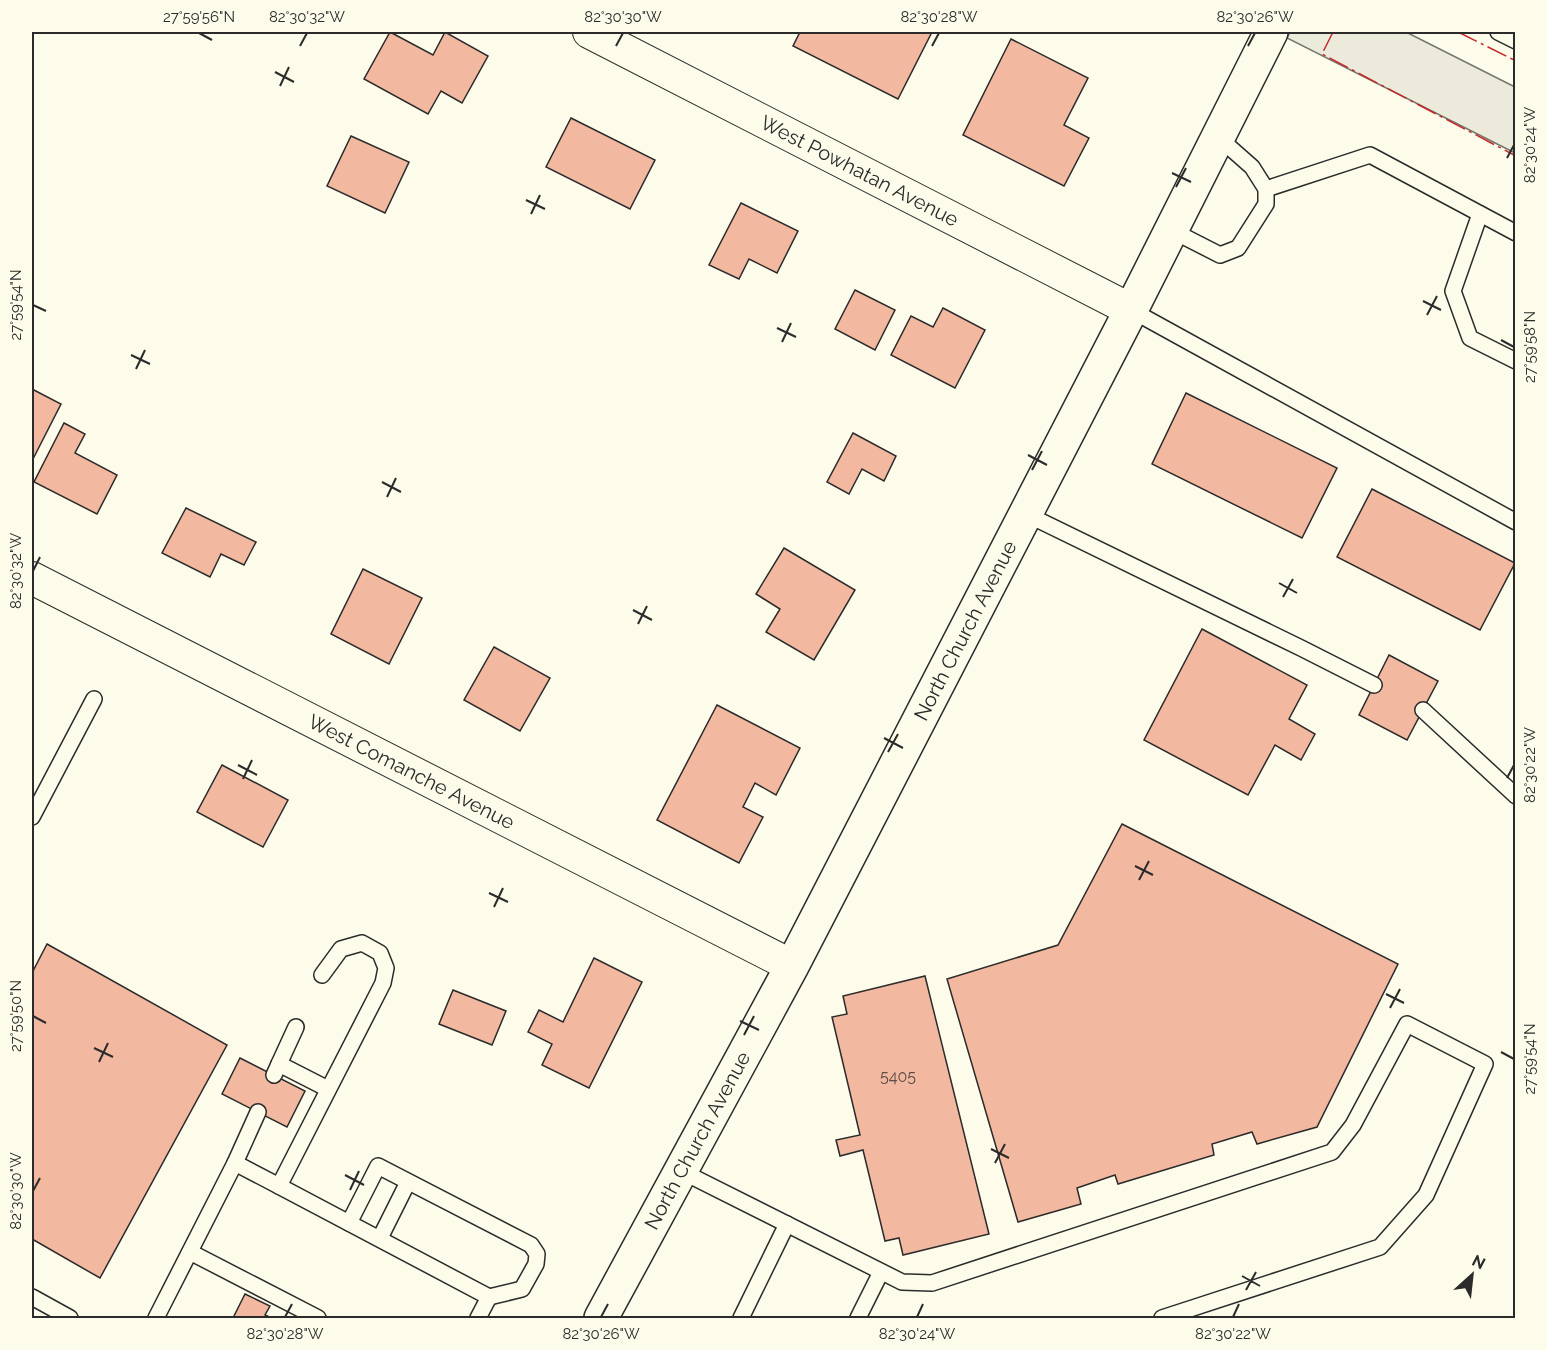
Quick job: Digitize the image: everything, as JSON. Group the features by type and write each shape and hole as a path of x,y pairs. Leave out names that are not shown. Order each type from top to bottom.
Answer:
{"street":[{"name":"West Powhatan Avenue","path":"589,32 1131,310"},
{"name":"North Church Avenue","path":"601,1318 792,966 1131,310 1271,32"},
{"name":"West Comanche Avenue","path":"32,578 792,966"}],"lane":[{"path":"1498,32 1515,41"},
{"path":"1171,230 1220,255 1238,248 1266,204 1266,189 1252,167 1218,136"},
{"path":"1266,189 1370,155 1515,233"},
{"path":"1480,214 1453,291 1470,338 1515,361"},
{"path":"1131,310 1515,522"},
{"path":"1026,514 1374,685"},
{"path":"32,818 94,699"},
{"path":"1423,711 1515,796"},
{"path":"279,1186 383,983 386,968 380,953 362,944 341,949 322,975"},
{"path":"681,1171 902,1282 933,1283 1332,1152 1353,1125 1407,1024 1485,1064 1426,1195 1380,1247 1162,1318"},
{"path":"296,1028 277,1069 328,1089"},
{"path":"156,1318 235,1163 258,1112"},
{"path":"235,1163 489,1297 522,1289 536,1264 537,1254 531,1245 378,1166 349,1223"},
{"path":"380,1238 408,1182"},
{"path":"741,1318 787,1224"},
{"path":"190,1252 318,1318"},
{"path":"858,1318 881,1272"},
{"path":"32,1297 70,1318"},
{"path":"478,1318 489,1297"}],"shaded area":[{"path":"1290,32 1406,32 1515,87 1515,153 1287,38"}],"building":[{"path":"390,32 433,55 445,32 488,56 462,103 441,91 428,114 364,79"},
{"path":"800,32 932,32 898,99 793,46"},
{"path":"1011,39 1088,78 1064,125 1089,138 1064,186 963,135"},
{"path":"571,118 655,160 630,209 546,167"},
{"path":"351,136 409,162 385,213 327,186"},
{"path":"741,203 798,231 777,273 749,259 739,279 709,265"},
{"path":"855,290 895,310 875,350 835,329"},
{"path":"943,308 985,330 955,388 891,355 911,316 933,327"},
{"path":"32,389 61,404 32,461"},
{"path":"1186,393 1337,468 1302,538 1152,464"},
{"path":"64,423 85,434 75,453 117,475 97,514 34,482"},
{"path":"853,433 896,456 884,481 862,469 849,494 827,482"},
{"path":"1372,489 1515,563 1480,630 1337,557"},
{"path":"186,508 256,542 244,565 221,554 210,577 162,553"},
{"path":"784,548 855,590 814,660 766,632 780,609 756,594"},
{"path":"363,569 422,598 389,664 331,634"},
{"path":"1202,629 1307,685 1289,719 1315,734 1301,760 1275,745 1248,795 1144,740"},
{"path":"494,647 550,678 520,731 464,700"},
{"path":"1389,655 1438,681 1407,740 1359,715"},
{"path":"717,705 800,748 776,795 755,783 743,807 763,817 739,863 657,820"},
{"path":"222,765 288,800 263,847 197,812"},
{"path":"1122,824 1398,964 1317,1127 1257,1144 1252,1132 1212,1144 1214,1155 1118,1184 1115,1175 1077,1188 1081,1204 1018,1222 947,979 1058,945"},
{"path":"47,944 227,1045 100,1278 32,1239 32,973"},
{"path":"594,958 642,982 589,1088 542,1065 552,1044 528,1032 539,1010 563,1022"},
{"path":"925,976 989,1234 903,1255 899,1238 885,1241 863,1150 840,1156 836,1140 860,1135 832,1017 847,1014 843,996"},
{"path":"453,990 506,1011 492,1045 439,1024"},
{"path":"240,1058 305,1091 287,1127 222,1094"},
{"path":"245,1294 270,1306 265,1315 272,1318 233,1318"}],"power":[{"path":"1333,32 1322,54 1516,156"},
{"path":"1458,32 1516,61"}]}
